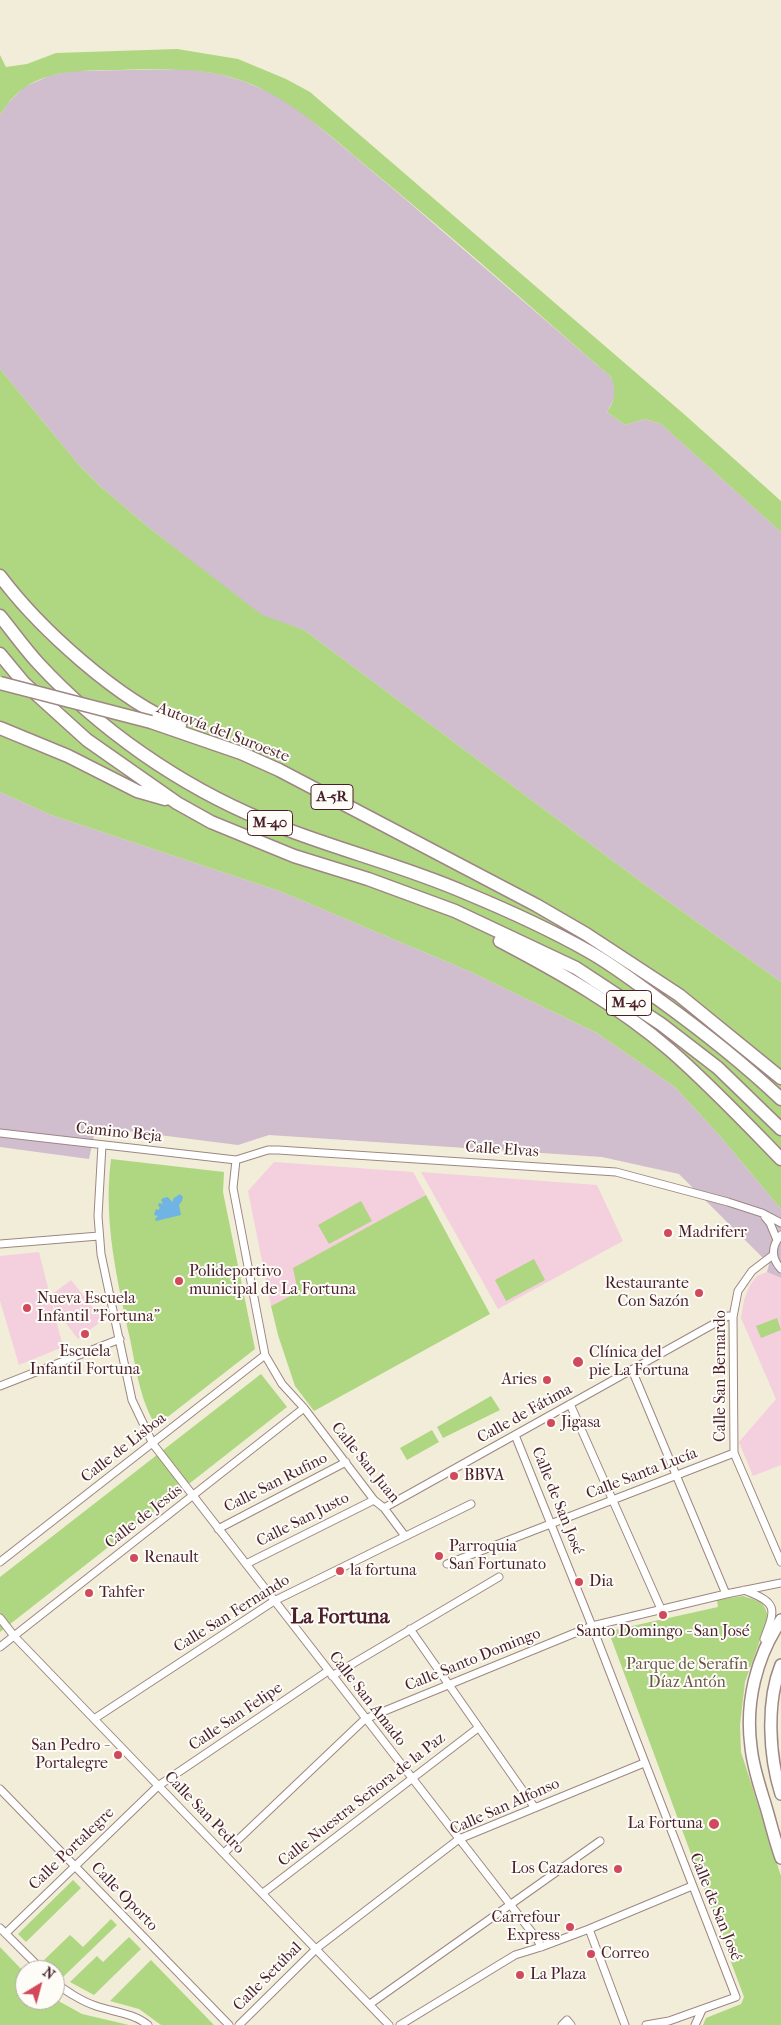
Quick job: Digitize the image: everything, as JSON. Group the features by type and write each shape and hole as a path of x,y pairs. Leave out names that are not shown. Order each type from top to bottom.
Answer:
{"highway":[{"path":"0,576 12,592 68,649 106,680 146,708 241,754"},
{"name":"M-40","path":"0,616 37,662 70,696 104,725 185,781 224,803 265,821 464,892 524,918 588,952 616,969 714,1040 781,1099"},
{"name":"M-40","path":"0,654 24,683 87,740 177,803 212,822 294,856 368,878 455,910 576,968 661,1024 718,1068 781,1129"},
{"name":"Autovía del Suroeste","path":"0,683 151,722 241,754 336,799 421,846"},
{"path":"0,728 68,756 137,791 177,803"},
{"path":"421,846 536,905 634,964 679,995 781,1078"},
{"name":"A-5R","path":"421,846 460,873 554,924 588,952"},
{"path":"455,910 476,929 544,964 630,1019 669,1050 716,1092 781,1159"}],"main road":[{"path":"781,1620 762,1654 752,1693 749,1722 751,1748 756,1773 781,1858"},
{"path":"781,1665 774,1696 771,1723 772,1755 781,1794"}],"street":[{"name":"Camino Beja","path":"0,1133 236,1160"},
{"name":"Calle San Amado","path":"102,1145 99,1236 132,1400 153,1444 510,1904 541,1947"},
{"name":"Calle Elvas","path":"236,1160 268,1150 278,1150 616,1172 762,1213 781,1223"},
{"path":"236,1160 233,1188 265,1356"},
{"path":"762,1213 779,1238 773,1248 773,1255 775,1262 781,1269"},
{"path":"0,1244 99,1236"},
{"name":"Calle San Bernardo","path":"773,1255 752,1271 738,1291 733,1316 734,1453 781,1562"},
{"name":"Calle de Fátima","path":"384,1508 728,1316 733,1316"},
{"path":"0,1386 120,1339"},
{"name":"Calle San Juan","path":"265,1356 282,1384 304,1408 374,1500 384,1508 405,1536"},
{"name":"Calle de Lisboa","path":"0,1562 265,1356"},
{"path":"632,1370 726,1594"},
{"path":"570,1404 661,1609"},
{"name":"Calle de Jesús","path":"0,1647 304,1408"},
{"name":"Calle de San José","path":"515,1435 592,1626 736,1997 702,2010"},
{"name":"Calle Santa Lucía","path":"447,1564 734,1453"},
{"name":"Calle San Rufino","path":"218,1529 346,1462"},
{"name":"Calle San Justo","path":"246,1564 374,1500"},
{"name":"Calle San Fernando","path":"94,1719 274,1601 471,1504"},
{"name":"Calle San Felipe","path":"158,1786 330,1674 499,1578"},
{"name":"Calle Santo Domingo","path":"224,1853 365,1719 592,1626 781,1583"},
{"path":"744,1590 762,1597 770,1605 773,1612 773,1618 765,1638 762,1654"},
{"name":"Calle San Pedro","path":"0,1618 14,1636 317,1948 389,2025"},
{"path":"410,1629 535,1808"},
{"name":"Calle Nuestra Señora de la Paz","path":"263,1893 478,1728"},
{"name":"Calle San Alfonso","path":"317,1948 459,1839 644,1763"},
{"name":"Calle Portalegre","path":"3,1930 75,1866 158,1786"},
{"name":"Calle Oporto","path":"0,1789 228,2025"},
{"path":"370,2004 600,1841"},
{"path":"400,2025 515,1955 541,1947 692,1886"},
{"path":"589,1928 625,2025"},
{"path":"3,1930 32,1960"},
{"name":"Calle Setúbal","path":"239,2025 317,1948"},
{"path":"65,1990 95,2006 133,2016 148,2025"},
{"path":"646,2025 671,2023 702,2010"},
{"path":"695,2025 702,2010"}],"shaded area":[{"path":"188,69 219,74 243,81 269,92 297,108 611,377 615,389 615,397 607,412 625,425 645,419 661,424 781,532 781,982 644,884 304,630 262,616 148,527 100,486 78,464 0,369 0,115 7,104 24,87 49,76 71,71"},
{"path":"0,792 51,815 282,892 471,972 597,1033 675,1087 720,1136 781,1209 781,1278 767,1272 769,1264 679,1174 602,1157 269,1135 238,1145 96,1127 89,1159 0,1147"},
{"path":"274,1162 413,1172 426,1195 294,1268 298,1292 271,1306 248,1191"},
{"path":"421,1172 597,1185 623,1241 498,1309"},
{"name":"Nueva Escuela Infantil \"Fortuna\"","path":"39,1252 63,1347 19,1365 0,1301 0,1256"},
{"path":"767,1272 781,1278 781,1465 753,1476 739,1442 776,1399 741,1318 744,1300 750,1285 757,1276"},
{"path":"71,1280 103,1320 78,1339 55,1309 51,1295"}],"green space":[{"path":"177,49 238,59 286,79 310,92 685,415 781,501 781,532 661,424 645,419 625,425 607,412 614,395 611,377 465,249 329,135 297,110 262,89 226,76 192,70 158,69 73,72 59,74 32,83 10,101 0,115 0,55 6,67 27,64 56,53"},
{"path":"0,369 78,464 100,486 148,527 262,615 304,630 644,884 781,982 781,1209 720,1136 675,1087 597,1033 471,972 282,892 51,815 0,792"},
{"name":"Polideportivo municipal de La Fortuna","path":"111,1159 224,1172 223,1192 255,1349 156,1426 146,1406 139,1384 116,1272 110,1227 109,1182"},
{"name":"Polideportivo municipal de La Fortuna","path":"426,1195 490,1314 314,1411 295,1386 278,1335 271,1306 298,1292 293,1268"},
{"path":"361,1201 372,1221 329,1244 318,1225"},
{"path":"534,1259 545,1280 506,1301 495,1280"},
{"path":"777,1318 781,1330 761,1338 756,1326"},
{"path":"261,1374 287,1407 0,1632 0,1577"},
{"path":"491,1396 500,1410 443,1438 437,1427"},
{"path":"432,1430 439,1442 407,1460 400,1448"},
{"name":"Parque de Serafín Díaz Antón","path":"743,1596 763,1604 768,1618 745,1682 740,1725 741,1752 781,1876 781,2025 703,2025 706,2018 741,2004 744,1997 611,1638 614,1630 718,1607 717,1600"},
{"path":"73,1880 81,1888 26,1942 18,1934"},
{"path":"111,1919 117,1925 65,1975 65,1960 44,1960 70,1935 83,1947"},
{"path":"129,1937 141,1949 94,1995 70,1982 97,1956 103,1962"},
{"path":"0,1947 15,1963 15,2010 65,2010 65,2005 82,2014 129,2025 0,2025"},
{"path":"151,1960 214,2025 161,2025 139,2009 110,2001"}],"water":[{"path":"180,1194 183,1197 179,1205 181,1215 156,1221 155,1219 158,1216 154,1215 156,1209 160,1208 159,1203 163,1204 161,1200 168,1197 172,1202"}],"place":[{"name":"Madriferr","path":"668,1233"},
{"name":"Polideportivo municipal de La Fortuna","path":"179,1281"},
{"name":"Restaurante Con Sazón","path":"699,1293"},
{"name":"Nueva Escuela Infantil \"Fortuna\"","path":"27,1308"},
{"name":"Escuela Infantil Fortuna","path":"85,1334"},
{"name":"Clínica del pie La Fortuna","path":"578,1362"},
{"name":"Aries","path":"547,1380"},
{"name":"Jigasa","path":"551,1423"},
{"name":"BBVA","path":"454,1476"},
{"name":"Parroquia San Fortunato","path":"439,1556"},
{"name":"Renault","path":"134,1558"},
{"name":"la fortuna","path":"340,1571"},
{"name":"Dia","path":"579,1582"},
{"name":"Tahfer","path":"89,1593"},
{"name":"Santo Domingo - San José","path":"663,1615"},
{"name":"San Pedro - Portalegre","path":"118,1755"},
{"name":"La Fortuna","path":"714,1824"},
{"name":"Los Cazadores","path":"618,1869"},
{"name":"Carrefour Express","path":"570,1927"},
{"name":"Correo","path":"591,1954"},
{"name":"La Plaza","path":"520,1975"}],"district":[{"name":"La Fortuna","path":"340,1618"}]}
